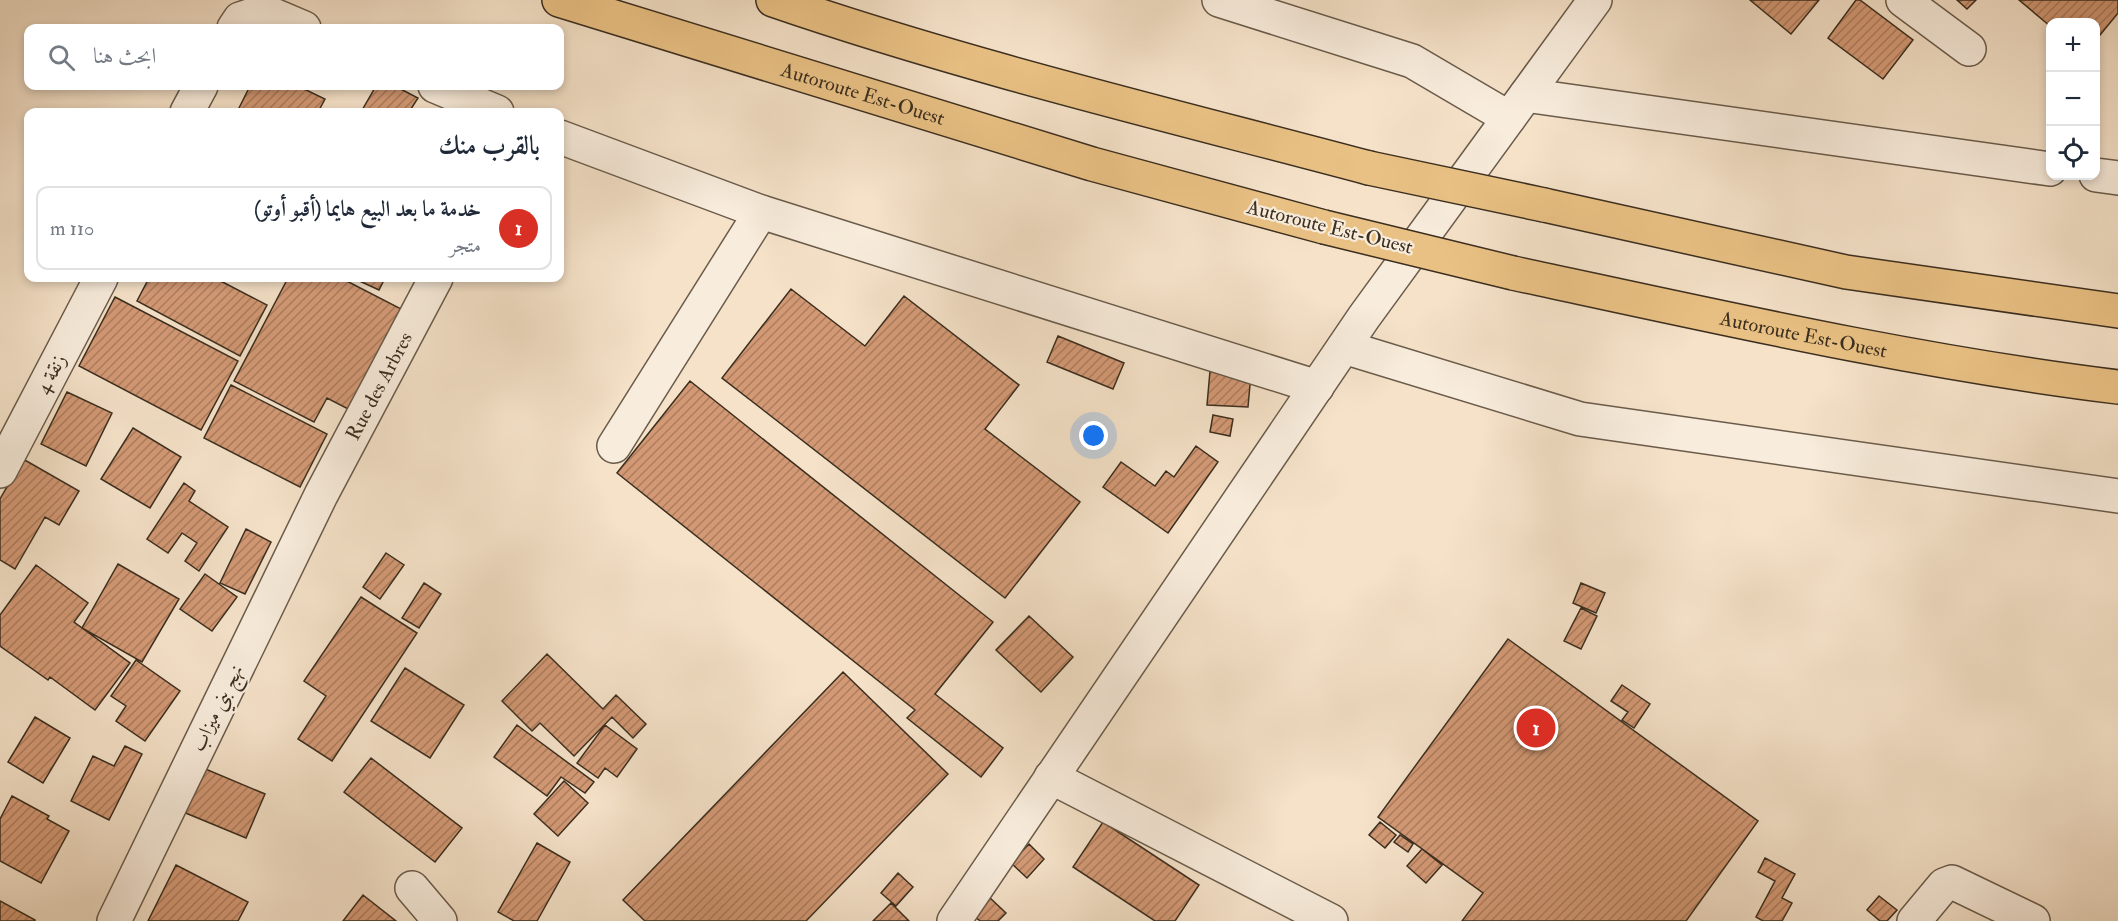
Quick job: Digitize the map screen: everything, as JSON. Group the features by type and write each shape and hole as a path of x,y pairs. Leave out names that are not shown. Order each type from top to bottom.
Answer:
{"highway":[{"name":"Autoroute Est-Ouest","path":"559,0 1092,164 1324,226 1513,273 1800,334 2046,378 2118,387"},
{"path":"774,0 825,18 1075,90 1370,168 1846,272 2118,311"}],"street":[{"path":"1220,0 1412,61 1518,107 2046,169"},
{"path":"954,921 1344,346 1595,0"},
{"path":"1903,0 1969,49"},
{"path":"237,24 240,19 264,11 295,24"},
{"path":"189,108 199,90"},
{"path":"445,90 487,108"},
{"path":"564,138 761,212 1317,387"},
{"path":"2100,176 2118,178"},
{"path":"614,446 761,212"},
{"name":"زنقة 4","path":"0,471 99,282"},
{"name":"Rue des Arbres","path":"321,495 434,282"},
{"path":"1344,346 1580,419 2118,496"},
{"name":"نهج بني ميزاب","path":"114,921 321,495"},
{"path":"1051,777 1331,921"},
{"path":"1914,921 1944,885 1952,882 2033,921"},
{"path":"412,888 440,921"}],"building":[{"path":"1750,0 1819,0 1791,34"},
{"path":"1856,0 1860,0 1913,40 1883,79 1828,38"},
{"path":"1957,0 1976,0 1967,9"},
{"path":"2019,0 2118,0 2118,13 2100,35 2100,18 2046,18 2046,23"},
{"path":"248,90 306,90 325,99 320,108 239,108"},
{"path":"374,90 403,90 418,98 412,108 363,108"},
{"path":"147,282 223,282 267,305 240,356 137,301"},
{"path":"286,282 349,282 405,311 352,411 327,398 314,422 234,381"},
{"path":"362,282 383,282 379,290"},
{"path":"791,289 865,346 904,296 1019,385 985,429 1080,502 1005,598 722,378"},
{"path":"115,297 238,361 201,430 79,366"},
{"path":"1058,336 1124,363 1113,389 1047,362"},
{"path":"1210,371 1251,374 1248,407 1207,405"},
{"path":"690,381 993,622 935,694 1003,748 981,777 907,718 915,710 617,473"},
{"path":"231,385 327,434 300,487 204,438"},
{"path":"67,392 112,413 86,466 41,444"},
{"path":"1213,415 1233,419 1230,436 1210,432"},
{"path":"133,428 181,457 150,508 101,479"},
{"path":"1196,446 1218,462 1168,533 1103,487 1121,462 1155,486 1166,471 1174,477"},
{"path":"23,459 79,491 59,525 45,517 15,569 0,560 0,499"},
{"path":"184,483 195,491 189,501 228,527 199,571 185,561 197,543 182,533 168,553 147,539"},
{"path":"246,529 271,542 245,594 220,583"},
{"path":"386,553 404,565 380,599 363,587"},
{"path":"118,564 179,599 142,662 82,628"},
{"path":"36,565 88,603 74,622 130,663 95,710 50,677 48,680 0,646 0,615"},
{"path":"205,574 237,597 212,631 180,609"},
{"path":"424,583 441,594 419,628 402,618"},
{"path":"1581,583 1605,593 1596,613 1573,603"},
{"path":"361,597 417,633 332,761 298,739 326,696 304,681"},
{"path":"1581,608 1597,616 1581,649 1564,641"},
{"path":"1029,616 1073,657 1041,692 996,650"},
{"path":"1508,639 1758,821 1686,921 1462,921 1483,893 1378,817"},
{"path":"547,654 603,709 616,695 646,724 633,738 612,717 574,756 540,723 532,731 502,701"},
{"path":"136,660 180,691 145,741 116,721 126,706 111,696"},
{"path":"405,668 464,705 430,758 371,721"},
{"path":"843,672 948,774 806,921 645,921 623,900"},
{"path":"1622,685 1650,704 1634,728 1622,720 1628,712 1611,701"},
{"path":"35,717 70,738 43,783 8,762"},
{"path":"517,725 594,782 585,793 561,777 547,796 494,757"},
{"path":"605,725 637,749 617,777 605,768 598,778 577,763"},
{"path":"125,746 142,754 109,820 71,801 93,756 114,766"},
{"path":"371,758 462,828 435,862 344,792"},
{"path":"196,765 265,794 246,838 176,809"},
{"path":"564,781 588,803 558,836 534,814"},
{"path":"12,796 49,816 47,819 69,831 41,883 0,861 0,819"},
{"path":"1103,822 1199,885 1175,921 1155,921 1073,867"},
{"path":"1380,822 1396,835 1385,848 1369,835"},
{"path":"1400,835 1413,844 1408,852 1394,842"},
{"path":"537,843 570,862 537,921 514,921 498,912"},
{"path":"1029,844 1044,859 1027,878 1011,863"},
{"path":"1422,849 1442,865 1426,883 1407,866"},
{"path":"1765,858 1795,874 1782,898 1792,903 1782,921 1763,921 1756,917 1775,881 1758,872"},
{"path":"176,865 248,902 238,921 148,921"},
{"path":"898,873 913,887 896,906 881,893"},
{"path":"363,895 396,921 343,921"},
{"path":"1879,896 1897,910 1887,921 1880,921 1867,910"},
{"path":"989,897 1006,913 998,921 980,921 972,914"},
{"path":"0,901 35,920 35,921 0,921"},
{"path":"891,903 909,921 873,921"}],"place":[{"name":"خدمة ما بعد البيع هايما (أقبو أوتو)","path":"1536,728"}]}
